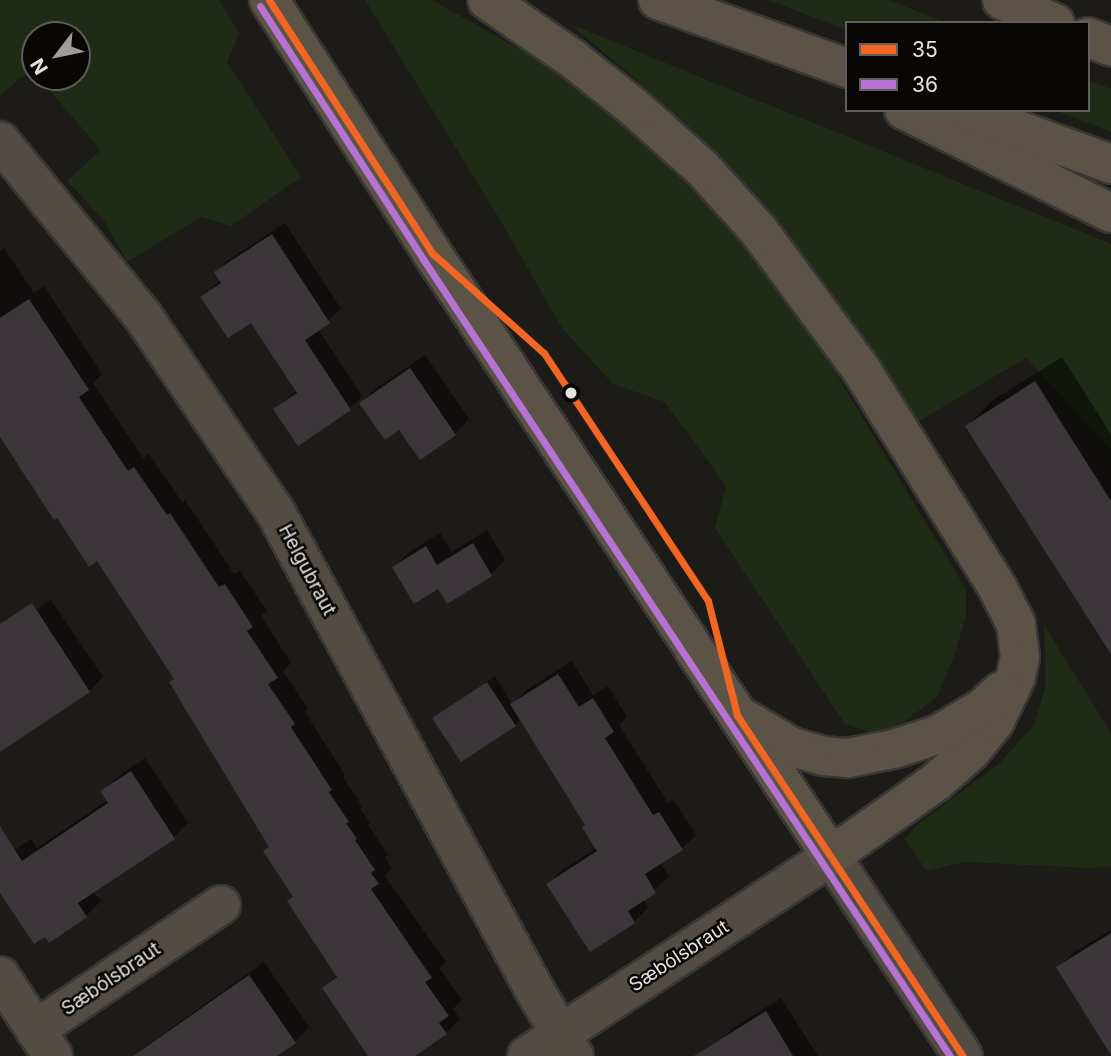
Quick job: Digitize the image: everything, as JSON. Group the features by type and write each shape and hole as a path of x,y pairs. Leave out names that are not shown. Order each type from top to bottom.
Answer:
{"main road":[{"path":"269,0 439,265 831,856 936,782 971,751 995,721 1016,677 1020,657 1016,624 999,590 863,372 776,252 703,169 646,118 573,59 487,0"},
{"path":"658,0 845,67"},
{"path":"1002,0 1050,21"},
{"path":"743,30 845,81"},
{"path":"1090,38 1111,47"},
{"path":"908,112 1111,213"},
{"path":"968,112 1111,164"},
{"path":"737,715 792,747 823,756 848,758 894,749 939,734 984,707 1016,677"}],"street":[{"name":"Helgubraut","path":"0,141 142,315 276,513 380,709 567,1045"},
{"name":"Sæbólsbraut","path":"527,1056 567,1045 831,856"},
{"path":"831,856 962,1056"},
{"name":"Sæbólsbraut","path":"0,976 44,1043 221,905"}],"green space":[{"path":"0,0 219,0 239,33 227,62 301,177 231,226 201,217 127,262 105,222 67,181 101,150 50,91 91,91 91,21 21,21 21,78 0,95"},
{"path":"365,0 432,0 564,74 663,154 791,299 966,589 966,616 954,656 937,697 904,722 875,734 845,724 715,528 726,486 665,402 613,384 562,328 499,218"},
{"path":"768,0 889,0 941,21 845,21 845,29"},
{"path":"570,24 1111,244 1111,449 1026,358 917,422 766,206 648,90"},
{"path":"1090,81 1111,89 1111,132 1059,112 1090,112"},
{"path":"1044,625 1111,733 1111,866 1088,868 964,862 927,871 904,839 918,824 1000,763 1034,725 1046,684"}],"building":[{"path":"272,234 330,323 305,340 351,410 298,446 273,409 297,393 251,323 228,338 200,297 221,283 214,272"},
{"path":"29,299 89,390 79,397 128,471 134,467 167,515 170,513 219,587 225,584 253,627 247,631 278,678 268,684 295,724 291,727 332,790 329,792 375,870 371,873 379,884 371,889 432,978 425,982 449,1016 439,1023 447,1034 415,1056 368,1056 322,988 337,977 287,901 293,897 263,851 269,847 169,682 174,679 97,561 89,567 57,518 54,520 0,437 0,318"},
{"path":"410,368 456,435 420,460 399,430 385,440 359,403"},
{"path":"1035,381 1111,501 1111,654 965,426"},
{"path":"473,543 492,576 447,604 438,589 414,604 392,567 426,546 437,565"},
{"path":"32,603 90,692 0,752 0,624"},
{"path":"558,674 579,707 593,698 614,732 605,738 653,815 659,812 683,850 645,874 656,893 628,911 635,923 590,952 546,884 597,851 582,827 585,825 510,704"},
{"path":"487,682 516,726 461,762 432,718"},
{"path":"131,771 175,839 78,903 87,917 49,943 45,937 34,944 0,893 0,826 22,861 108,803 100,791"},
{"path":"1111,933 1111,1055 1056,967"},
{"path":"249,975 296,1043 277,1056 133,1056"},
{"path":"766,1011 793,1056 694,1056"}],"transit line":[{"name":"35","path":"269,0 432,253 544,353 708,601 737,715 963,1056"},
{"name":"36","path":"260,6 423,259 950,1056"}]}
